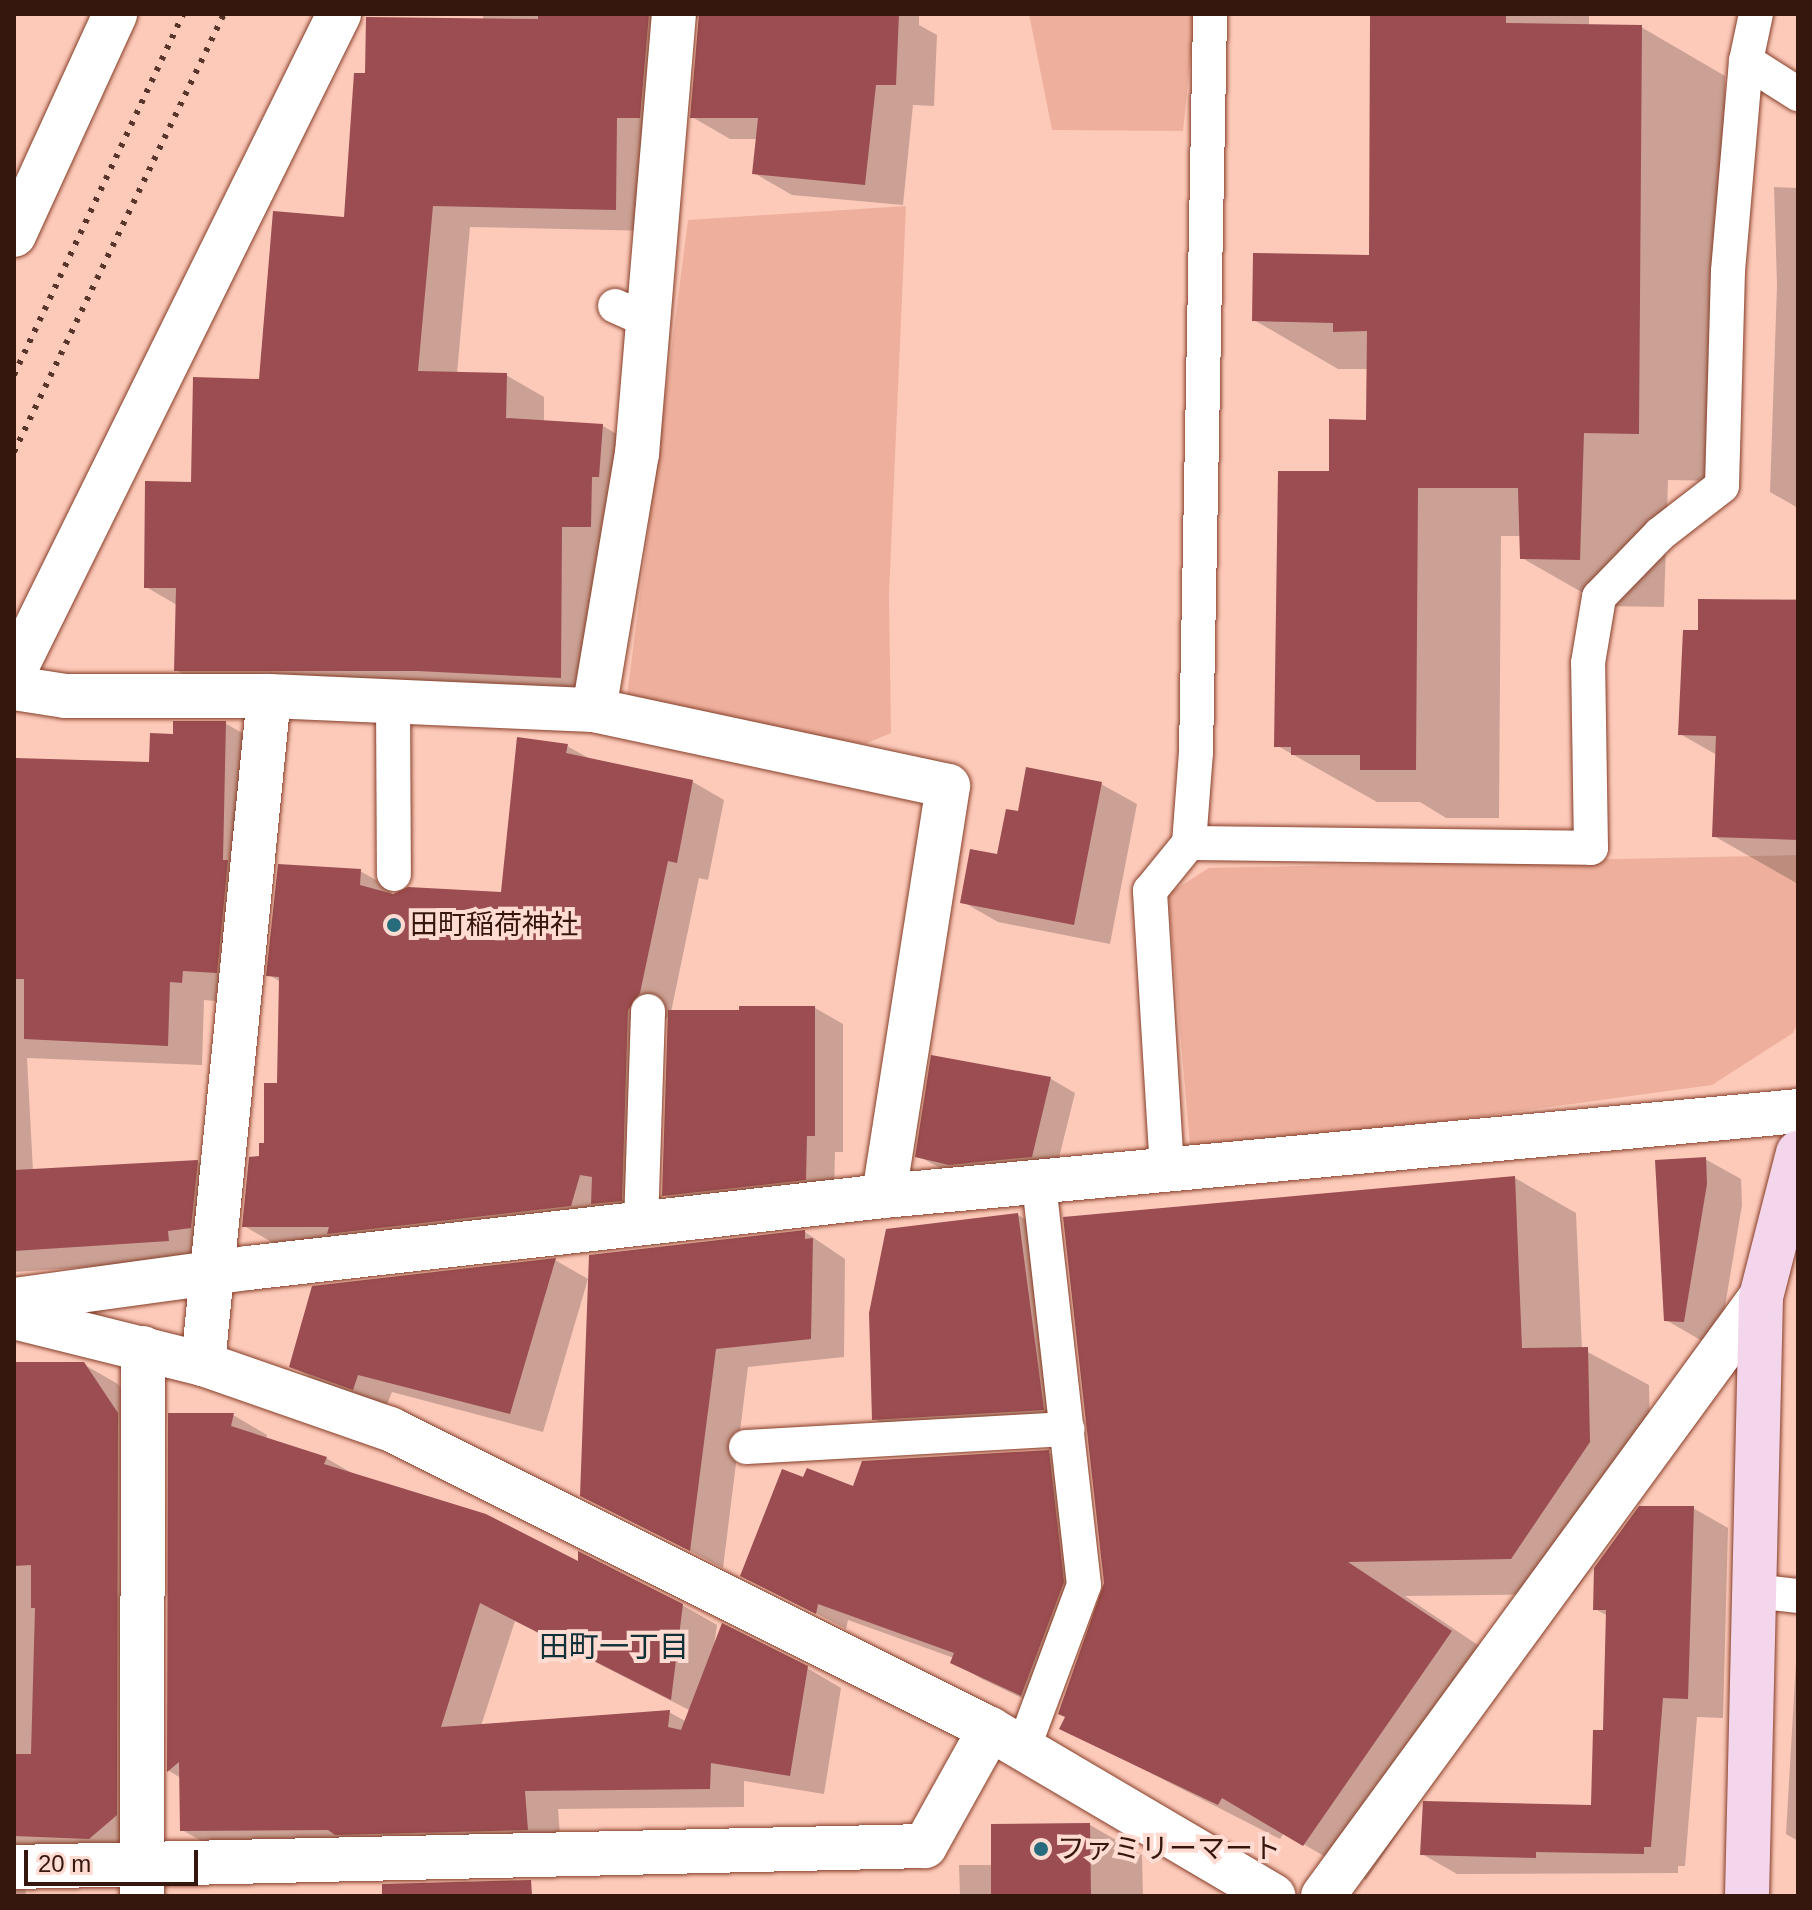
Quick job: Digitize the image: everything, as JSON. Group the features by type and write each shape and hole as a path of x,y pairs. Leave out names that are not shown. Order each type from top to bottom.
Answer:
{"street":[{"path":"14,235 115,14"},
{"path":"14,672 339,14"},
{"path":"594,710 637,454 633,314 674,14"},
{"path":"14,688 65,696 269,696 594,710 948,786 884,1196"},
{"path":"203,1364 269,696"},
{"path":"14,1300 213,1273 884,1196 1798,1111"},
{"path":"1747,1896 1761,1297 1798,1153"},
{"path":"1323,1896 1761,1297"},
{"path":"14,1317 203,1364 390,1429 1006,1739 1274,1896"},
{"path":"142,1882 143,1348"},
{"path":"14,1867 142,1882 925,1846 1006,1739"}],"lane":[{"path":"1167,1170 1150,891 1189,843 1186,642 1190,249 1210,14"},
{"path":"1189,843 1591,848 1588,663 1599,597 1660,534 1722,486 1728,271 1746,61 1756,14"},
{"path":"1746,61 1798,94"},
{"path":"393,701 394,874"},
{"path":"641,1224 648,1011"},
{"path":"1006,1739 1084,1585 1039,1182"},
{"path":"746,1447 1067,1429"},
{"path":"1754,1591 1798,1596"}],"shaded area":[{"path":"1029,14 1195,14 1183,131 1052,130"},
{"path":"906,206 889,594 891,733 865,744 626,704 688,220"},
{"path":"1798,855 1798,1022 1793,1033 1712,1085 1191,1156 1168,894 1209,868"}],"building":[{"path":"538,14 649,14 640,118 617,118 616,210 433,206 418,371 507,373 506,418 603,424 599,477 592,477 591,527 562,527 561,678 417,671 174,671 176,588 144,588 145,481 191,482 193,377 259,379 273,211 344,217 354,73 365,73 366,17 538,19"},
{"path":"699,14 899,14 896,85 876,85 865,185 752,174 758,118 690,118"},
{"path":"1370,14 1506,14 1506,23 1642,25 1639,434 1584,433 1580,560 1520,559 1518,488 1418,488 1416,770 1360,770 1360,755 1291,755 1291,747 1274,747 1278,471 1329,471 1329,419 1366,420 1367,331 1333,332 1333,323 1252,321 1253,253 1369,255"},
{"path":"1698,599 1798,600 1798,840 1712,837 1716,736 1678,735 1683,630 1698,630"},
{"path":"173,721 226,721 223,860 228,860 217,973 183,971 182,983 170,982 168,1046 24,1039 24,979 14,979 16,758 149,762 150,733 173,734"},
{"path":"517,737 568,744 566,753 693,780 677,863 668,861 640,993 628,1010 622,1201 591,1204 592,1177 580,1175 571,1206 327,1234 329,1227 242,1227 249,1157 259,1156 259,1143 264,1143 264,1083 277,1083 279,977 266,976 278,864 361,869 360,885 393,894 408,887 501,892"},
{"path":"1026,767 1102,782 1074,925 960,903 970,849 997,854 1006,809 1018,811"},
{"path":"739,1006 815,1006 815,1136 807,1136 806,1180 662,1196 668,1010 739,1010"},
{"path":"931,1055 1051,1077 1032,1157 949,1165 915,1157"},
{"path":"1706,1157 1707,1184 1684,1322 1664,1321 1655,1160"},
{"path":"198,1160 191,1228 168,1231 169,1241 14,1251 14,1170"},
{"path":"1515,1176 1522,1348 1588,1347 1590,1442 1511,1559 1348,1562 1452,1631 1303,1846 1222,1798 1218,1805 1059,1729 1065,1717 1058,1714 1104,1583 1063,1217"},
{"path":"1018,1213 1044,1410 872,1420 869,1313 886,1229"},
{"path":"805,1230 805,1239 813,1238 811,1339 716,1349 690,1551 580,1496 589,1255"},
{"path":"556,1258 510,1414 358,1375 353,1390 289,1367 312,1286"},
{"path":"14,1362 84,1362 118,1413 117,1815 89,1839 14,1836 14,1754 31,1754 35,1608 31,1608 31,1565 14,1566"},
{"path":"168,1413 234,1413 231,1426 327,1457 324,1464 486,1514 578,1561 578,1551 683,1604 671,1700 480,1603 441,1727 670,1710 668,1727 681,1730 722,1623 808,1666 790,1776 711,1763 710,1789 525,1791 528,1830 335,1835 328,1830 180,1831 179,1762 167,1772"},
{"path":"1049,1450 1064,1582 1021,1696 950,1663 954,1653 818,1604 816,1614 740,1576 782,1469 803,1477 807,1468 853,1486 862,1461"},
{"path":"1639,1506 1694,1506 1688,1699 1663,1698 1651,1847 1644,1847 1644,1854 1536,1852 1536,1858 1420,1855 1423,1801 1591,1805 1593,1730 1603,1730 1606,1610 1593,1610 1594,1568"},
{"name":"ファミリーマート","path":"1090,1823 1091,1896 991,1896 991,1824"},
{"path":"531,1880 532,1896 382,1896 382,1884"}],"railway":[{"path":"14,375 183,14"},
{"path":"14,452 224,14"}],"place":[{"name":"田町稲荷神社","path":"394,925"},
{"name":"ファミリーマート","path":"1041,1849"}],"district":[{"name":"田町一丁目","path":"614,1647"}]}
